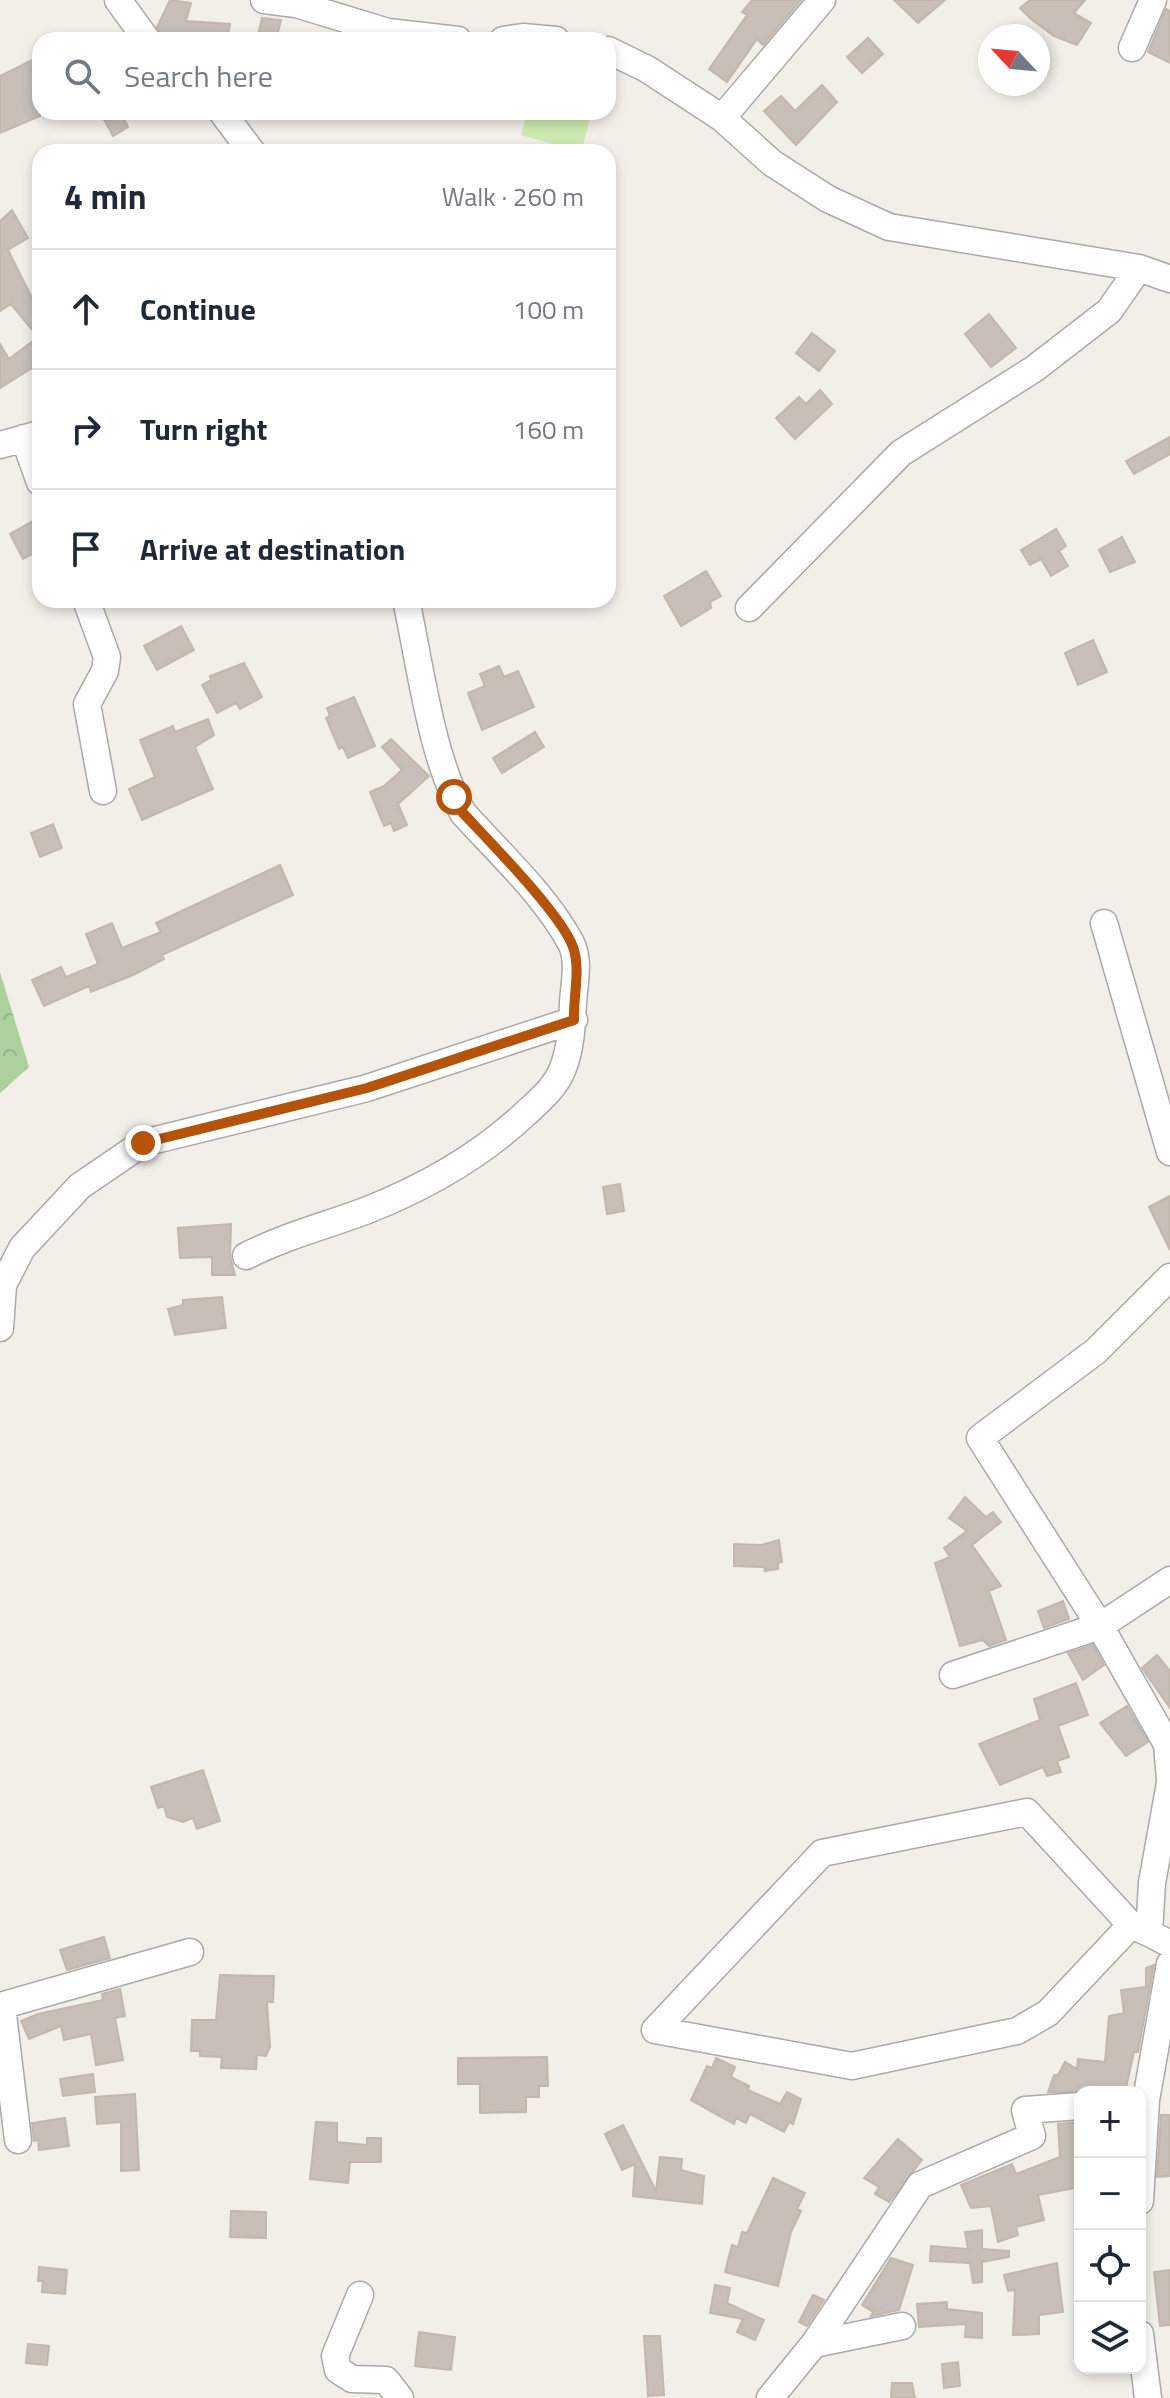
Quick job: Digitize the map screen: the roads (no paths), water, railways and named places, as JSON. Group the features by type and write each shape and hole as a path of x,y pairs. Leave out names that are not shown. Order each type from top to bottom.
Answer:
{"street":[{"path":"118,0 141,32"},
{"path":"264,0 296,4 388,32"},
{"path":"722,118 822,0"},
{"path":"1132,48 1153,0"},
{"path":"616,54 647,69 722,118 772,163 828,199 889,227 1139,268 1170,279"},
{"path":"228,120 246,144"},
{"path":"749,608 901,453 1034,369 1109,311 1139,268"},
{"path":"21,439 32,464"},
{"path":"89,608 107,657 105,671 87,704 103,791"},
{"path":"246,1256 284,1237 365,1211 418,1187 498,1139 550,1090 563,1070 574,1020 576,976 573,947 554,917 463,813 454,797 441,756 408,608"},
{"path":"1104,923 1170,1152"},
{"path":"0,1328 3,1285 22,1248 80,1186 143,1143 367,1088 574,1020"},
{"path":"1150,1934 1027,1812 822,1853 655,2030 852,2066 1017,2031 1048,2013 1150,1934 1152,1883 1170,1781 1167,1744 1100,1626 980,1438 1096,1351 1170,1277"},
{"path":"953,1675 1100,1626 1170,1580"},
{"path":"18,2140 1,2006 190,1952"},
{"path":"1146,2086 1170,1964"},
{"path":"770,2398 814,2344 920,2185 1032,2136 1025,2110 1074,2106"},
{"path":"360,2295 335,2356 338,2370 352,2379 386,2380 400,2398"},
{"path":"814,2344 902,2326"},
{"path":"1145,2374 1148,2398"}]}
